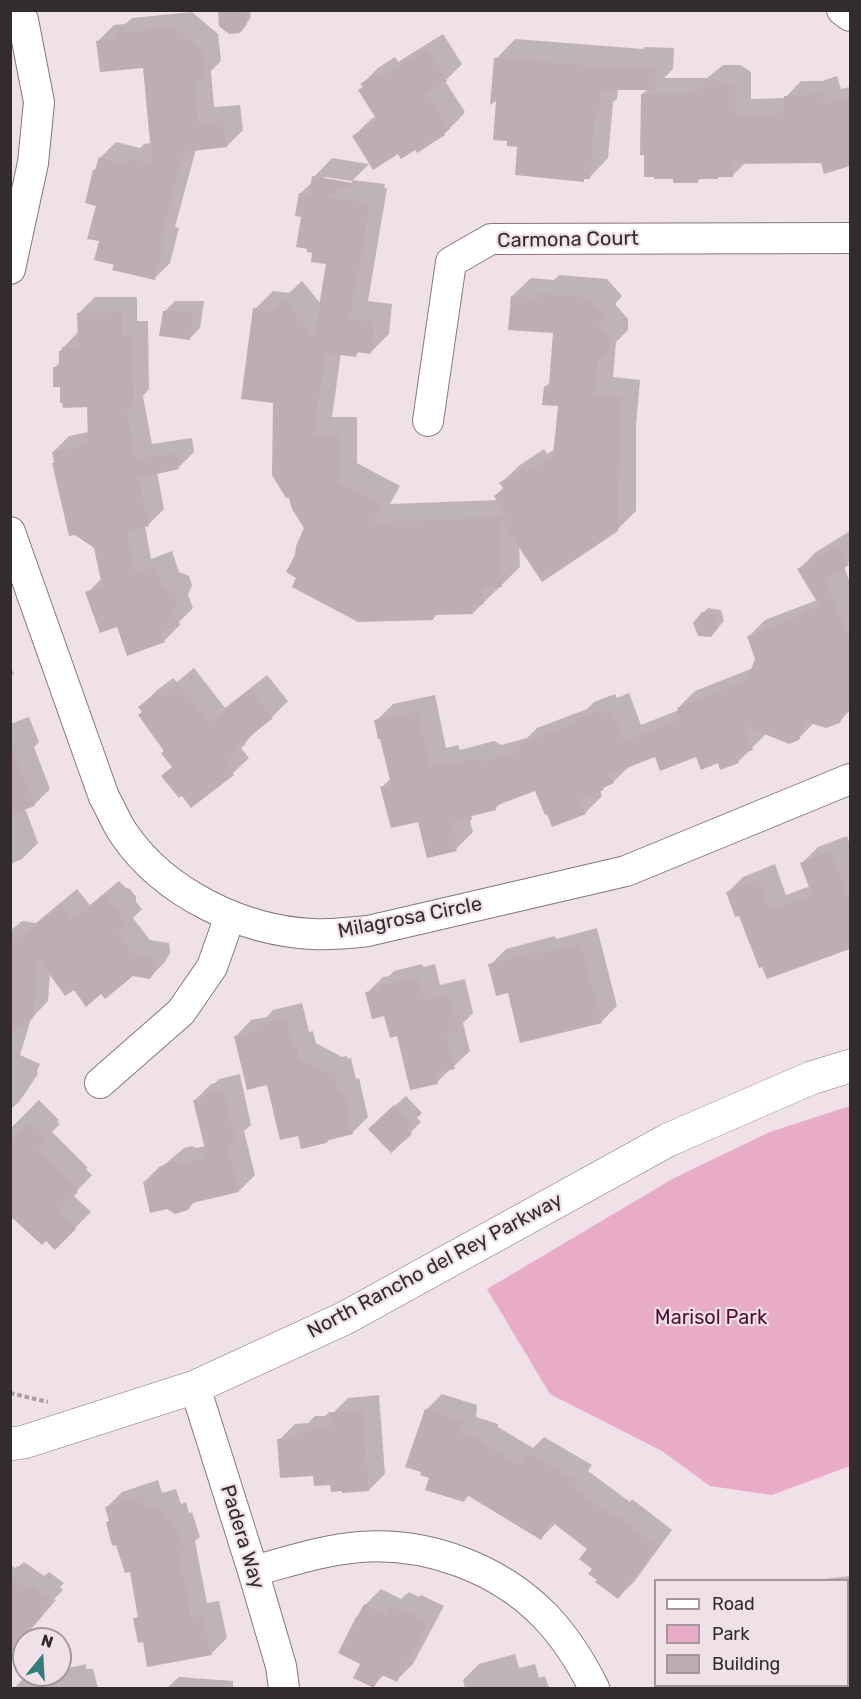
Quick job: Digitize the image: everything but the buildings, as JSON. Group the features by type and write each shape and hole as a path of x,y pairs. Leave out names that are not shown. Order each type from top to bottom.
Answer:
{"street":[{"path":"842,10 850,16"},
{"path":"10,269 33,163 39,102 27,14"},
{"name":"Carmona Court","path":"428,421 451,262 491,238 850,238"},
{"name":"Milagrosa Circle","path":"10,532 104,797 123,833 154,868 177,887 230,916 256,925 312,934 368,931 626,871 850,779"},
{"path":"100,1083 181,1012 212,967 230,916"},
{"name":"North Rancho del Rey Parkway","path":"10,1444 24,1442 195,1387 345,1318 668,1140 811,1078 850,1066"},
{"name":"Padera Way","path":"195,1387 253,1571 280,1666 284,1689"},
{"path":"253,1571 333,1551 360,1547 417,1550 446,1557 499,1580 538,1610 564,1639 581,1663 594,1689"}],"green space":[{"name":"Marisol Park","path":"850,1106 850,1466 772,1495 710,1486 662,1451 550,1394 487,1289 674,1178 770,1132"}]}
